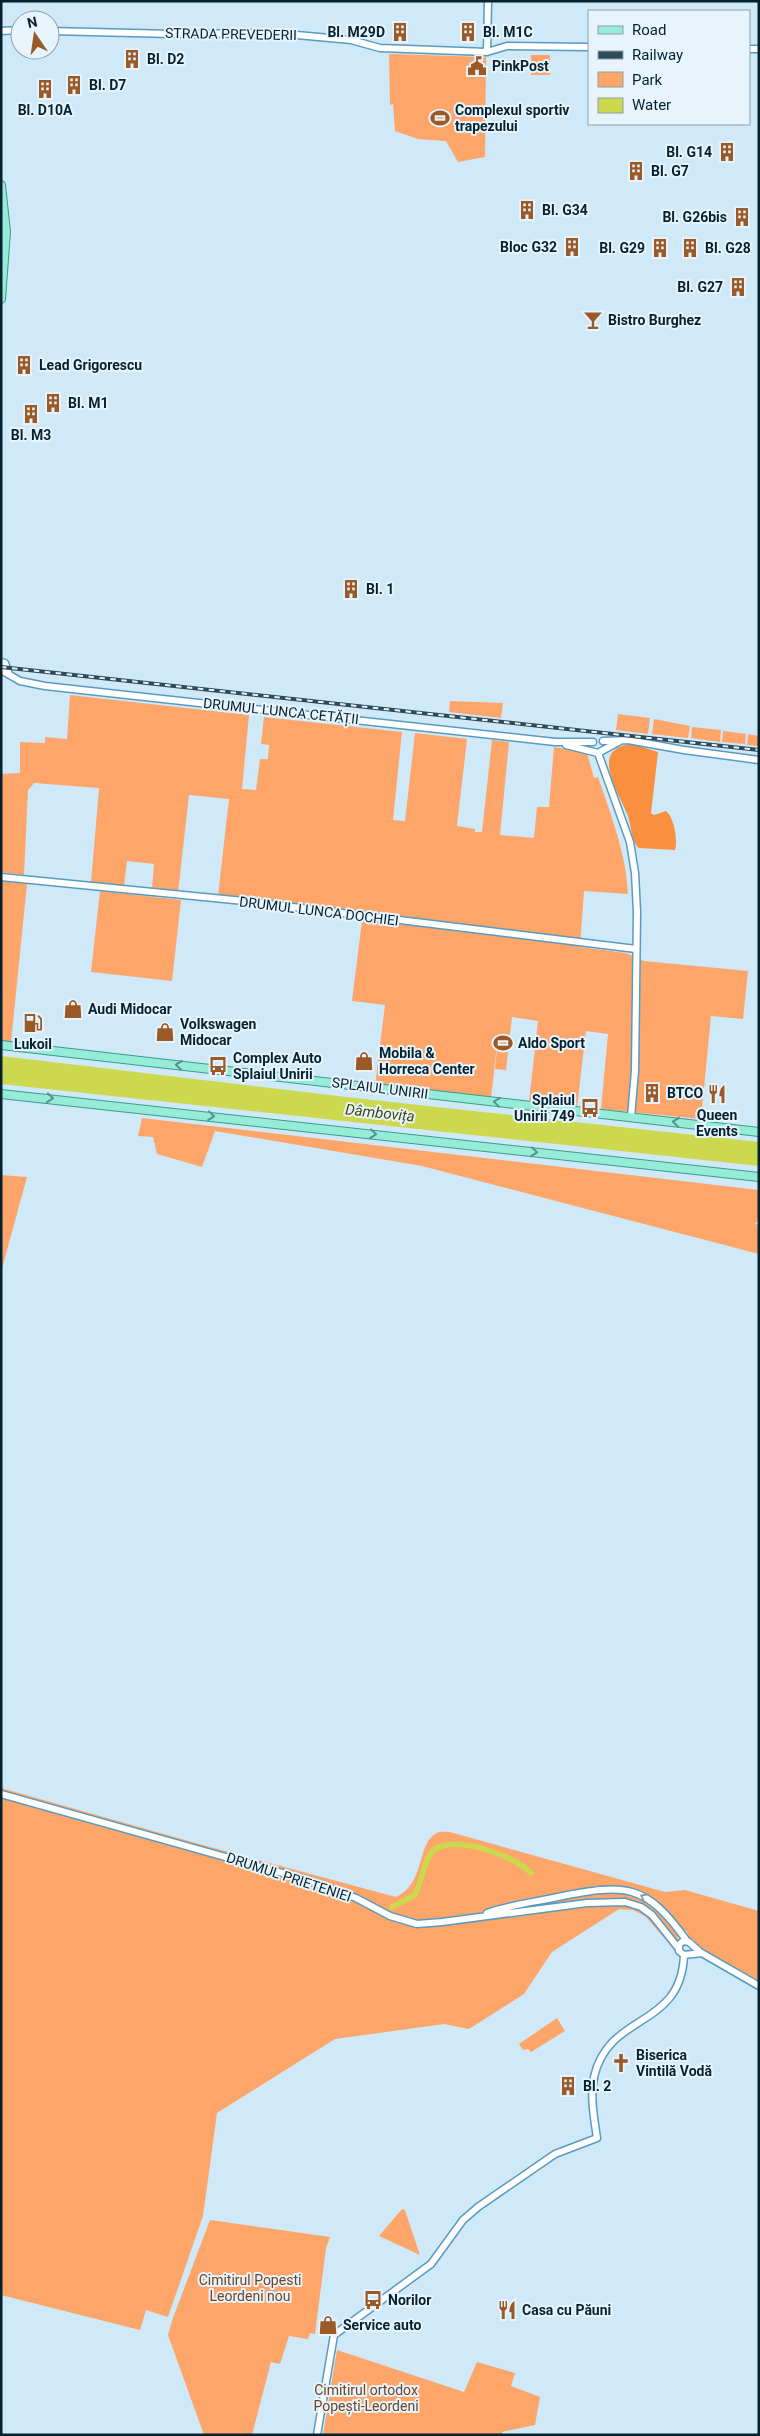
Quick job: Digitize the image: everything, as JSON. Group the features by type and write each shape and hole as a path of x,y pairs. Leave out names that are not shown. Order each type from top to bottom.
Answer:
{"main road":[{"path":"1,186 6,232 1,299"},
{"name":"SPLAIUL UNIRII","path":"1,1045 759,1132"},
{"path":"1,1094 759,1178"}],"street":[{"path":"487,52 488,1"},
{"name":"STRADA PREVEDERII","path":"60,31 172,34 275,32 351,40 380,48 487,52 507,46 588,47"},
{"path":"3,662 9,674"},
{"name":"DRUMUL LUNCA CETĂȚII","path":"1,670 20,680 45,686 555,742 601,749 628,740 759,760"},
{"name":"DRUMUL LUNCA CETĂȚII","path":"555,742 593,742 598,739 601,749"},
{"path":"593,742 592,746 601,749 603,763 632,854 637,898 635,1082 631,1118"},
{"name":"DRUMUL LUNCA DOCHIEI","path":"1,876 244,901 636,948"},
{"name":"DRUMUL PRIETENIEI","path":"1,1794 303,1878 346,1894 403,1921 430,1924 587,1903 626,1902 641,1907 652,1915 679,1949 686,1954"},
{"path":"469,1919 507,1907 614,1888 635,1893 652,1902 680,1930 687,1941 702,1954 759,1986"},
{"path":"679,1949 681,1943 687,1941"},
{"path":"317,2435 331,2343 336,2332 431,2264 463,2220 478,2207 556,2154 597,2138 592,2090 600,2058 614,2039 669,2000 680,1983 686,1954 693,1946"},
{"path":"686,1954 702,1954"}],"green space":[{"name":"Complexul sportiv trapezului","path":"389,54 486,57 485,157 458,162 446,141 418,139 395,131 393,104 390,105"},
{"path":"531,55 550,55 550,75 531,75"},
{"path":"70,695 249,715 242,789 256,790 260,759 268,759 269,745 261,744 264,717 402,732 393,820 405,821 415,733 467,739 457,826 475,829 475,832 482,832 492,740 509,742 500,835 534,838 537,807 549,807 554,747 587,753 594,778 598,777 617,834 627,879 628,894 584,891 580,947 626,953 644,961 748,971 743,1019 711,1016 701,1119 601,1109 608,1034 586,1031 577,1107 529,1102 538,1021 512,1017 506,1070 495,1069 499,1027 491,1098 375,1086 385,1005 352,1001 363,913 218,896 229,799 189,795 178,893 152,889 154,864 127,861 124,886 91,883 99,788 34,783 28,790 24,875 1,872 1,774 20,773 20,742 45,743 45,737 67,739"},
{"path":"450,701 503,703 501,718 449,712"},
{"path":"618,714 650,718 648,734 616,730"},
{"path":"654,719 690,726 688,738 652,734"},
{"path":"692,727 721,730 720,742 691,738"},
{"path":"723,731 746,734 745,744 722,742"},
{"path":"748,734 759,736 759,746 747,745"},
{"path":"1,881 27,884 11,1042 1,1041"},
{"path":"100,891 181,900 172,981 91,972"},
{"path":"142,1118 759,1190 759,1219 755,1224 759,1225 759,1254 422,1166 215,1131 202,1167 157,1154 153,1137 138,1136"},
{"path":"1,1175 27,1177 1,1272"},
{"path":"1,1788 396,1897 412,1883 429,1839 442,1832 450,1832 665,1892 685,1890 759,1911 759,1984 701,1951 695,1941 688,1939 687,1931 678,1933 678,1954 645,1916 633,1910 619,1909 552,1952 524,1994 469,2029 444,2024 335,2039 217,2113 203,2216 168,2317 146,2310 140,2330 1,2295"},
{"path":"557,2018 565,2031 531,2052 528,2049 523,2050 519,2044"},
{"path":"402,2209 405,2210 420,2255 379,2236"},
{"name":"Cimitirul Popesti Leordeni nou","path":"210,2220 330,2237 326,2248 315,2334 310,2333 308,2339 289,2336 280,2364 271,2362 252,2435 204,2435 168,2335"},
{"name":"Cimitirul ortodox Popești-Leordeni","path":"337,2350 464,2392 477,2362 515,2373 511,2386 540,2397 535,2425 502,2432 502,2435 323,2435"}],"shaded area":[{"path":"632,744 658,752 651,813 654,815 666,811 669,814 675,829 675,850 639,848 635,843 628,816 610,773 609,762 612,754 619,747"}],"water":[{"name":"Dâmbovița","path":"1,1056 355,1098 759,1142 759,1166 1,1084"}],"waterway":[{"path":"392,1907 415,1895 428,1858 434,1850 444,1846 456,1844 484,1849 512,1860 531,1873"}],"railway":[{"path":"1,667 759,750"}],"place":[{"name":"Bl. M29D","path":"400,32"},
{"name":"Bl. M1C","path":"468,32"},
{"name":"Bl. D2","path":"132,59"},
{"name":"PinkPost","path":"477,66"},
{"name":"Bl. D7","path":"74,85"},
{"name":"Bl. D10A","path":"45,89"},
{"name":"Complexul sportiv trapezului","path":"440,118"},
{"name":"Bl. G14","path":"727,152"},
{"name":"Bl. G7","path":"636,171"},
{"name":"Bl. G34","path":"527,210"},
{"name":"Bl. G26bis","path":"742,217"},
{"name":"Bloc G32","path":"572,247"},
{"name":"Bl. G29","path":"660,248"},
{"name":"Bl. G28","path":"690,248"},
{"name":"Bl. G27","path":"738,287"},
{"name":"Bistro Burghez","path":"593,320"},
{"name":"Lead Grigorescu","path":"24,365"},
{"name":"Bl. M1","path":"53,403"},
{"name":"Bl. M3","path":"31,414"},
{"name":"Bl. 1","path":"351,589"},
{"name":"Audi Midocar","path":"73,1009"},
{"name":"Lukoil","path":"33,1023"},
{"name":"Volkswagen Midocar","path":"165,1032"},
{"name":"Aldo Sport","path":"503,1043"},
{"name":"Mobila & Horreca Center","path":"364,1061"},
{"name":"Complex Auto Splaiul Unirii","path":"218,1066"},
{"name":"BTCO","path":"652,1093"},
{"name":"Queen Events","path":"717,1094"},
{"name":"Splaiul Unirii 749","path":"590,1108"},
{"name":"Biserica Vintilă Vodă","path":"621,2063"},
{"name":"Bl. 2","path":"568,2086"},
{"name":"Norilor","path":"373,2300"},
{"name":"Casa cu Păuni","path":"507,2310"},
{"name":"Service auto","path":"328,2325"}]}
